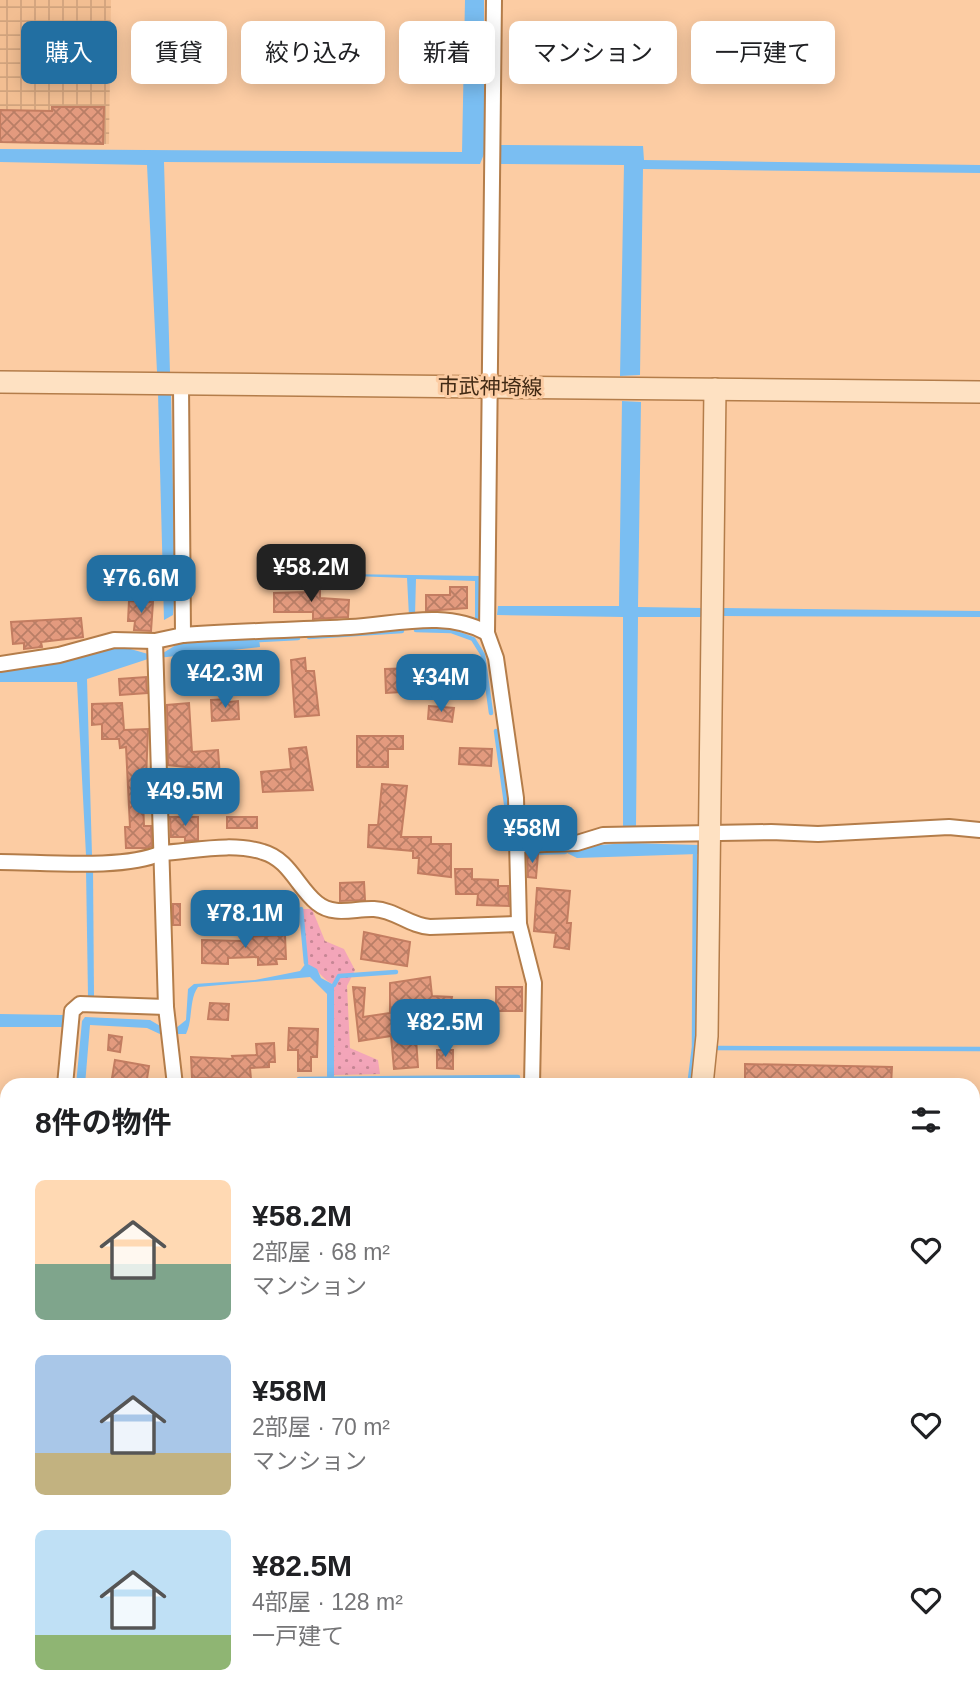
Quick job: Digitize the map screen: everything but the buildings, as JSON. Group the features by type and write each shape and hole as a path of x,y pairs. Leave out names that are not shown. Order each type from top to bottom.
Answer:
{"main road":[{"name":"市武神埼線","path":"0,382 980,392"},
{"path":"703,1078 707,1036 715,389"}],"street":[{"path":"494,0 486,634 496,657 516,798 519,925 534,983 532,1078"},
{"path":"181,384 183,635"},
{"path":"0,664 59,655 114,640 155,651 183,635 351,627 434,619 474,626 486,634"},
{"path":"155,651 166,1007 174,1078"},
{"path":"516,845 577,843 603,835 818,834 949,827 980,830"},
{"path":"0,862 97,862 150,858 161,853 239,848 263,851 300,879 315,902 339,912 374,909 390,912 417,926 430,927 519,925"},
{"path":"66,1078 72,1011 80,1003 166,1007"}],"shaded area":[{"path":"0,0 111,0 111,21 21,21 21,84 110,84 109,144 0,143"},
{"path":"301,909 312,909 325,941 344,949 355,970 347,986 350,1048 378,1060 380,1074 334,1075 334,985 306,963"}],"water":[{"path":"465,0 484,0 484,21 465,21"},
{"path":"463,84 484,84 484,154 480,164 164,162 170,373 157,372 147,165 0,162 0,149 462,152"},
{"path":"501,145 643,146 644,160 980,165 980,173 643,169 640,375 620,376 624,165 501,164"},
{"path":"158,393 171,394 175,588 173,615 164,620"},
{"path":"622,401 641,402 638,607 702,608 702,617 638,617 636,826 623,827 623,617 497,615 498,606 619,606"},
{"path":"273,573 481,576 480,620 475,619 475,581 416,579 415,615 409,616 407,578"},
{"path":"722,608 980,611 980,617 723,616"},
{"path":"259,638 260,647 148,659 87,679 92,855 86,855 77,682 0,682 0,672 59,663 120,646 148,654 163,653 181,642"},
{"path":"598,845 698,845 698,854 577,858 565,852"},
{"path":"86,869 93,869 94,996 88,996"},
{"path":"306,963 317,969 321,978 334,985 334,1078 327,1078 327,994 310,977 198,987 193,997 186,1034 177,1034 176,1028 186,1020 188,989 194,984 255,980 300,971"},
{"path":"0,1014 63,1015 63,1027 0,1027"},
{"path":"85,1017 150,1020 162,1027 162,1035 147,1028 90,1025 86,1078 77,1078 82,1021"}],"waterway":[{"path":"416,630 451,631 473,639 483,655 491,713"},
{"path":"309,637 402,631"},
{"path":"260,640 298,638"},
{"path":"496,731 509,825"},
{"path":"525,853 565,852"},
{"path":"690,1078 694,1047 695,855"},
{"path":"301,909 306,963"},
{"path":"334,985 339,976 396,972"},
{"path":"716,1048 980,1049"},
{"path":"408,1078 518,1077"}]}
